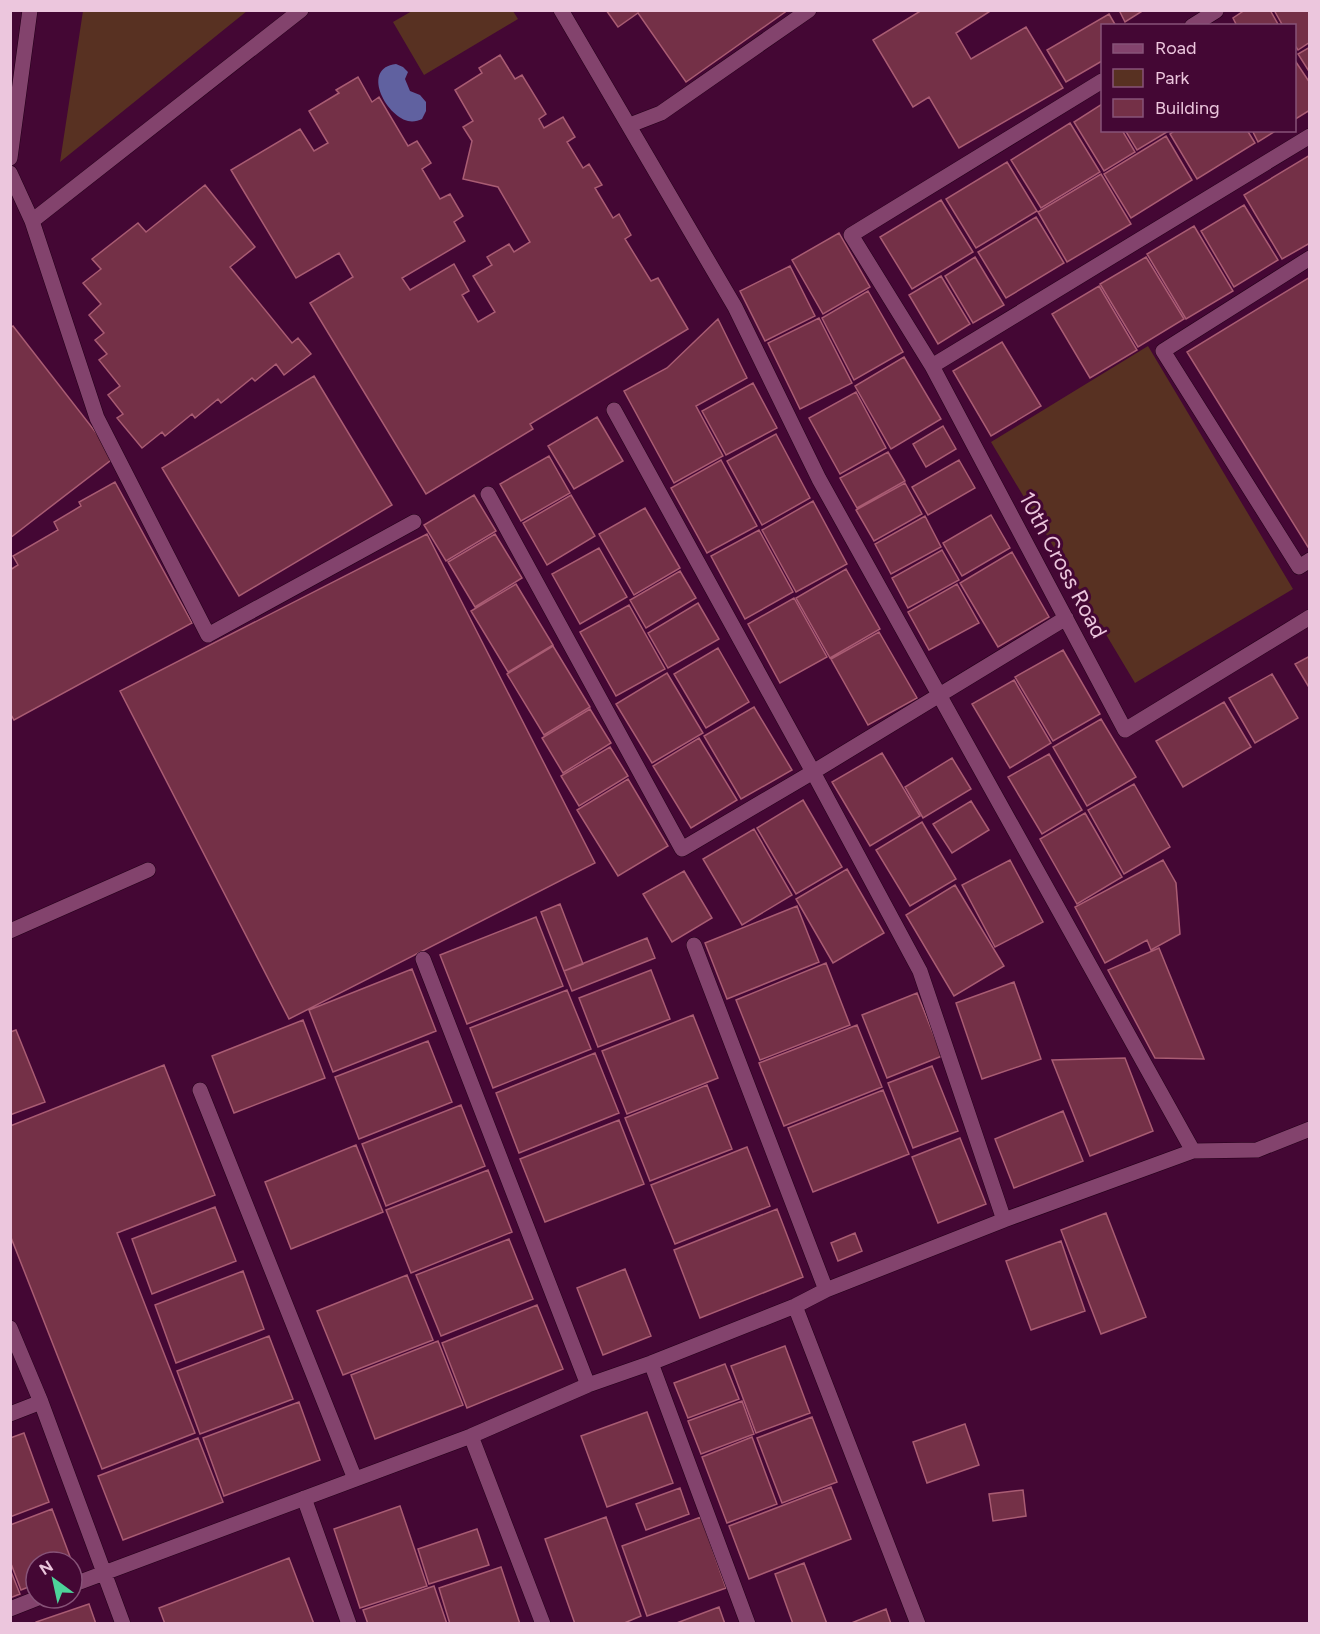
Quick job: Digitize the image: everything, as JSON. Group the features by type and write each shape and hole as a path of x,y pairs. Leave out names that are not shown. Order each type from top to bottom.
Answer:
{"street":[{"path":"10,158 30,10"},
{"path":"32,221 301,10"},
{"path":"561,10 735,307 819,479 941,695 1192,1151"},
{"path":"630,125 661,114 809,10"},
{"path":"1195,24 1216,11"},
{"name":"10th Cross Road","path":"1101,82 851,235 932,366 1125,730 1310,617"},
{"path":"932,366 1310,136"},
{"path":"10,173 32,221 97,418 208,635 414,522"},
{"path":"1310,258 1162,351 1299,567 1310,560"},
{"path":"614,410 920,971 1004,1220"},
{"path":"488,494 682,849 1066,618"},
{"path":"10,930 148,870"},
{"path":"694,945 826,1290"},
{"path":"423,958 588,1385"},
{"path":"200,1090 355,1479"},
{"path":"84,1580 471,1436 588,1385 651,1363 795,1306 826,1290 1004,1220 1192,1151 1257,1150 1310,1129"},
{"path":"795,1306 918,1623"},
{"path":"10,1328 41,1402 123,1623"},
{"path":"651,1363 748,1623"},
{"path":"10,1414 41,1402"},
{"path":"471,1436 543,1623"},
{"path":"304,1498 349,1623"},
{"path":"10,1609 24,1604"}],"green space":[{"path":"83,10 247,11 60,162"},
{"path":"412,11 513,11 518,19 424,75 393,22"},
{"path":"1148,346 1293,589 1135,683 991,442"}],"water":[{"path":"396,64 408,72 405,79 410,91 420,95 426,102 426,111 422,119 408,121 399,117 380,92 378,82 380,74 386,67"}],"building":[{"path":"606,10 788,10 686,82 638,13 618,27"},
{"path":"922,10 992,10 956,33 971,59 1026,27 1063,88 959,148 929,97 913,107 873,40"},
{"path":"1119,10 1144,10 1125,22"},
{"path":"1245,10 1270,10 1278,24 1236,24 1233,18"},
{"path":"1274,10 1310,10 1310,42 1298,50 1296,24 1282,24"},
{"path":"1109,14 1115,24 1101,24 1101,62 1066,82 1047,50"},
{"path":"1310,47 1310,73 1298,54"},
{"path":"500,55 515,79 522,75 546,114 539,119 544,128 563,117 575,137 567,142 583,168 589,164 602,185 595,188 613,218 619,214 631,235 625,239 651,281 658,278 688,329 530,424 533,429 426,494 310,303 353,277 339,253 296,278 231,170 300,129 314,151 328,143 309,111 339,93 336,90 358,77 372,102 379,97 408,146 417,141 431,163 422,169 440,199 450,194 463,216 454,222 465,241 402,278 410,290 454,264 469,291 462,295 478,322 495,312 473,276 492,265 487,257 509,244 514,252 530,242 498,187 463,179 472,141 463,127 473,121 455,90 482,73 479,68"},
{"path":"1296,62 1310,83 1310,110 1296,119"},
{"path":"1101,105 1101,132 1123,132 1135,152 1104,171 1074,122"},
{"path":"1070,123 1100,172 1041,208 1011,160"},
{"path":"1126,132 1167,132 1137,150"},
{"path":"1173,132 1248,132 1255,143 1197,179 1170,134"},
{"path":"1253,132 1274,132 1258,142"},
{"path":"1166,136 1192,180 1131,218 1104,174"},
{"path":"1310,155 1310,243 1282,259 1244,195"},
{"path":"1007,162 1037,211 976,248 946,199"},
{"path":"1101,174 1131,224 1067,262 1038,212"},
{"path":"205,185 255,247 230,267 292,343 298,338 311,354 284,375 276,364 255,381 252,378 221,403 218,399 195,418 192,414 165,436 162,432 142,448 117,418 123,414 108,395 120,386 99,360 107,354 95,340 104,333 89,315 101,304 83,283 101,269 92,259 138,223 146,232"},
{"path":"941,200 973,252 912,289 880,237"},
{"path":"1244,205 1278,260 1234,287 1201,231"},
{"path":"1036,217 1064,263 1006,298 978,252"},
{"path":"1194,226 1233,291 1186,319 1147,254"},
{"path":"839,233 870,287 823,314 792,260"},
{"path":"975,257 1004,305 973,323 945,276"},
{"path":"1146,257 1184,319 1138,347 1100,284"},
{"path":"790,266 815,316 765,341 740,291"},
{"path":"941,276 970,324 938,344 909,295"},
{"path":"1310,277 1310,546 1308,547 1187,352"},
{"path":"1099,286 1137,350 1090,378 1052,314"},
{"path":"868,291 903,352 854,380 822,318"},
{"path":"819,318 852,383 800,409 768,343"},
{"path":"718,319 747,378 696,406 723,456 674,483 624,391 667,368"},
{"path":"13,326 115,457 10,538 10,328"},
{"path":"1002,342 1041,406 991,436 953,371"},
{"path":"904,357 941,419 891,449 855,386"},
{"path":"314,376 392,505 239,596 162,468"},
{"path":"753,383 777,428 726,455 702,411"},
{"path":"856,392 886,448 840,474 809,418"},
{"path":"597,417 623,461 574,489 548,446"},
{"path":"943,426 956,449 926,467 913,444"},
{"path":"776,434 810,498 762,525 727,461"},
{"path":"888,452 905,481 857,508 840,478"},
{"path":"549,456 570,493 521,521 500,484"},
{"path":"721,460 757,526 707,553 671,488"},
{"path":"959,460 975,488 928,515 912,487"},
{"path":"115,482 192,623 14,720 10,713 10,570 18,565 13,556 58,530 54,522 81,506 79,502"},
{"path":"905,483 922,514 874,541 856,510"},
{"path":"474,495 496,531 446,561 424,525"},
{"path":"571,495 595,536 547,565 523,523"},
{"path":"813,501 847,564 796,592 762,530"},
{"path":"645,508 680,568 634,595 599,534"},
{"path":"991,515 1010,548 962,576 943,543"},
{"path":"925,516 941,547 891,574 875,544"},
{"path":"759,530 793,592 745,619 711,556"},
{"path":"427,534 595,863 289,1019 120,691"},
{"path":"495,534 522,578 475,607 448,562"},
{"path":"599,548 627,597 580,624 552,574"},
{"path":"942,550 959,580 908,608 892,578"},
{"path":"1012,552 1049,617 998,647 960,583"},
{"path":"846,569 880,629 830,658 796,598"},
{"path":"680,571 696,598 646,628 630,600"},
{"path":"516,584 553,645 508,672 471,611"},
{"path":"957,584 979,623 929,650 908,612"},
{"path":"794,598 827,657 780,683 748,624"},
{"path":"698,603 719,639 668,668 648,633"},
{"path":"629,605 665,669 616,696 580,632"},
{"path":"879,632 917,698 868,725 831,659"},
{"path":"553,646 590,707 544,735 507,674"},
{"path":"718,648 749,702 706,728 674,674"},
{"path":"1063,650 1100,714 1053,741 1015,677"},
{"path":"1310,656 1310,689 1295,664"},
{"path":"667,673 703,733 652,763 616,704"},
{"path":"1272,674 1298,718 1255,743 1229,698"},
{"path":"1014,680 1051,743 1010,768 972,704"},
{"path":"1224,702 1251,747 1183,787 1156,741"},
{"path":"754,707 792,770 741,799 704,736"},
{"path":"590,709 611,743 563,773 542,738"},
{"path":"1101,719 1136,777 1087,806 1053,747"},
{"path":"699,738 737,800 691,828 653,766"},
{"path":"610,747 628,776 579,806 561,776"},
{"path":"882,753 920,816 870,846 832,782"},
{"path":"1049,754 1082,810 1042,834 1008,777"},
{"path":"952,758 971,789 923,818 905,787"},
{"path":"628,779 668,846 618,876 577,810"},
{"path":"1134,784 1170,847 1124,874 1088,810"},
{"path":"803,800 842,867 796,894 757,828"},
{"path":"971,801 989,830 952,853 933,824"},
{"path":"1085,813 1122,877 1077,904 1040,839"},
{"path":"922,822 956,879 910,906 876,850"},
{"path":"754,829 792,895 742,925 703,859"},
{"path":"1010,860 1043,922 995,947 962,885"},
{"path":"1163,860 1176,883 1180,934 1151,950 1147,940 1105,963 1075,907"},
{"path":"847,869 884,933 833,963 796,899"},
{"path":"684,871 712,918 672,942 643,894"},
{"path":"955,885 1004,966 954,996 906,915"},
{"path":"560,904 583,964 564,971 541,912"},
{"path":"797,906 819,962 727,999 705,943"},
{"path":"536,917 563,986 467,1024 440,955"},
{"path":"647,938 655,958 572,991 564,971"},
{"path":"1159,948 1204,1059 1155,1058 1108,970"},
{"path":"826,963 850,1025 760,1060 736,1000"},
{"path":"412,969 436,1031 333,1072 309,1010"},
{"path":"651,970 670,1019 598,1047 579,998"},
{"path":"1014,982 1041,1059 982,1079 956,1003"},
{"path":"567,990 591,1049 493,1088 470,1028"},
{"path":"917,993 942,1056 887,1078 862,1015"},
{"path":"693,1015 718,1078 627,1114 602,1051"},
{"path":"303,1020 325,1078 234,1113 212,1056"},
{"path":"857,1025 882,1087 784,1126 759,1063"},
{"path":"16,1030 45,1102 10,1115 10,1032"},
{"path":"428,1041 452,1102 359,1139 335,1077"},
{"path":"595,1053 619,1113 519,1153 496,1093"},
{"path":"1125,1058 1153,1131 1090,1156 1052,1060"},
{"path":"164,1065 215,1195 117,1233 195,1433 102,1469 10,1235 10,1126"},
{"path":"932,1066 958,1131 913,1148 888,1083"},
{"path":"707,1085 732,1149 650,1181 625,1118"},
{"path":"883,1090 909,1154 813,1192 788,1128"},
{"path":"461,1105 485,1166 386,1206 362,1144"},
{"path":"1063,1111 1083,1161 1014,1188 995,1139"},
{"path":"619,1120 644,1184 545,1222 520,1159"},
{"path":"960,1138 986,1204 938,1223 912,1157"},
{"path":"356,1145 383,1212 291,1249 265,1182"},
{"path":"747,1147 770,1206 675,1244 651,1185"},
{"path":"488,1170 512,1232 411,1273 386,1210"},
{"path":"215,1207 236,1261 152,1294 132,1239"},
{"path":"777,1209 803,1277 700,1318 674,1250"},
{"path":"1106,1213 1146,1317 1101,1334 1061,1230"},
{"path":"855,1233 862,1251 838,1261 831,1243"},
{"path":"509,1239 533,1299 441,1336 416,1275"},
{"path":"1061,1241 1085,1311 1031,1330 1006,1261"},
{"path":"625,1269 651,1336 603,1355 577,1288"},
{"path":"243,1271 264,1329 176,1363 155,1305"},
{"path":"407,1275 433,1340 343,1375 317,1311"},
{"path":"537,1305 563,1369 467,1408 442,1343"},
{"path":"269,1336 293,1399 200,1434 177,1371"},
{"path":"438,1341 463,1405 375,1439 351,1375"},
{"path":"785,1346 810,1413 756,1433 731,1366"},
{"path":"725,1364 739,1399 688,1418 674,1383"},
{"path":"742,1401 754,1434 701,1454 688,1421"},
{"path":"299,1402 320,1460 224,1496 203,1438"},
{"path":"647,1412 673,1483 607,1507 581,1436"},
{"path":"812,1417 837,1482 782,1503 757,1438"},
{"path":"965,1424 979,1465 927,1483 913,1442"},
{"path":"24,1433 49,1502 10,1517 10,1438"},
{"path":"752,1437 777,1504 727,1523 702,1457"},
{"path":"198,1438 223,1502 123,1540 98,1476"},
{"path":"831,1487 851,1539 749,1579 729,1526"},
{"path":"680,1488 689,1514 646,1530 636,1504"},
{"path":"1023,1490 1026,1516 993,1521 989,1494"},
{"path":"400,1506 427,1586 360,1608 334,1529"},
{"path":"52,1509 67,1550 24,1550 24,1589 21,1590 10,1561 10,1525"},
{"path":"606,1517 641,1616 622,1624 575,1624 545,1539"},
{"path":"701,1517 726,1588 647,1616 622,1546"},
{"path":"477,1529 489,1565 429,1584 418,1549"},
{"path":"289,1558 314,1624 165,1624 159,1608"},
{"path":"804,1563 827,1624 793,1624 775,1574"},
{"path":"501,1567 520,1624 450,1624 439,1588"},
{"path":"10,1569 20,1594 10,1598"},
{"path":"434,1586 447,1624 368,1624 363,1610"},
{"path":"89,1604 96,1624 36,1624 36,1622 71,1610 84,1610 84,1606"},
{"path":"719,1607 725,1624 674,1624"},
{"path":"886,1609 891,1624 849,1624"}]}
